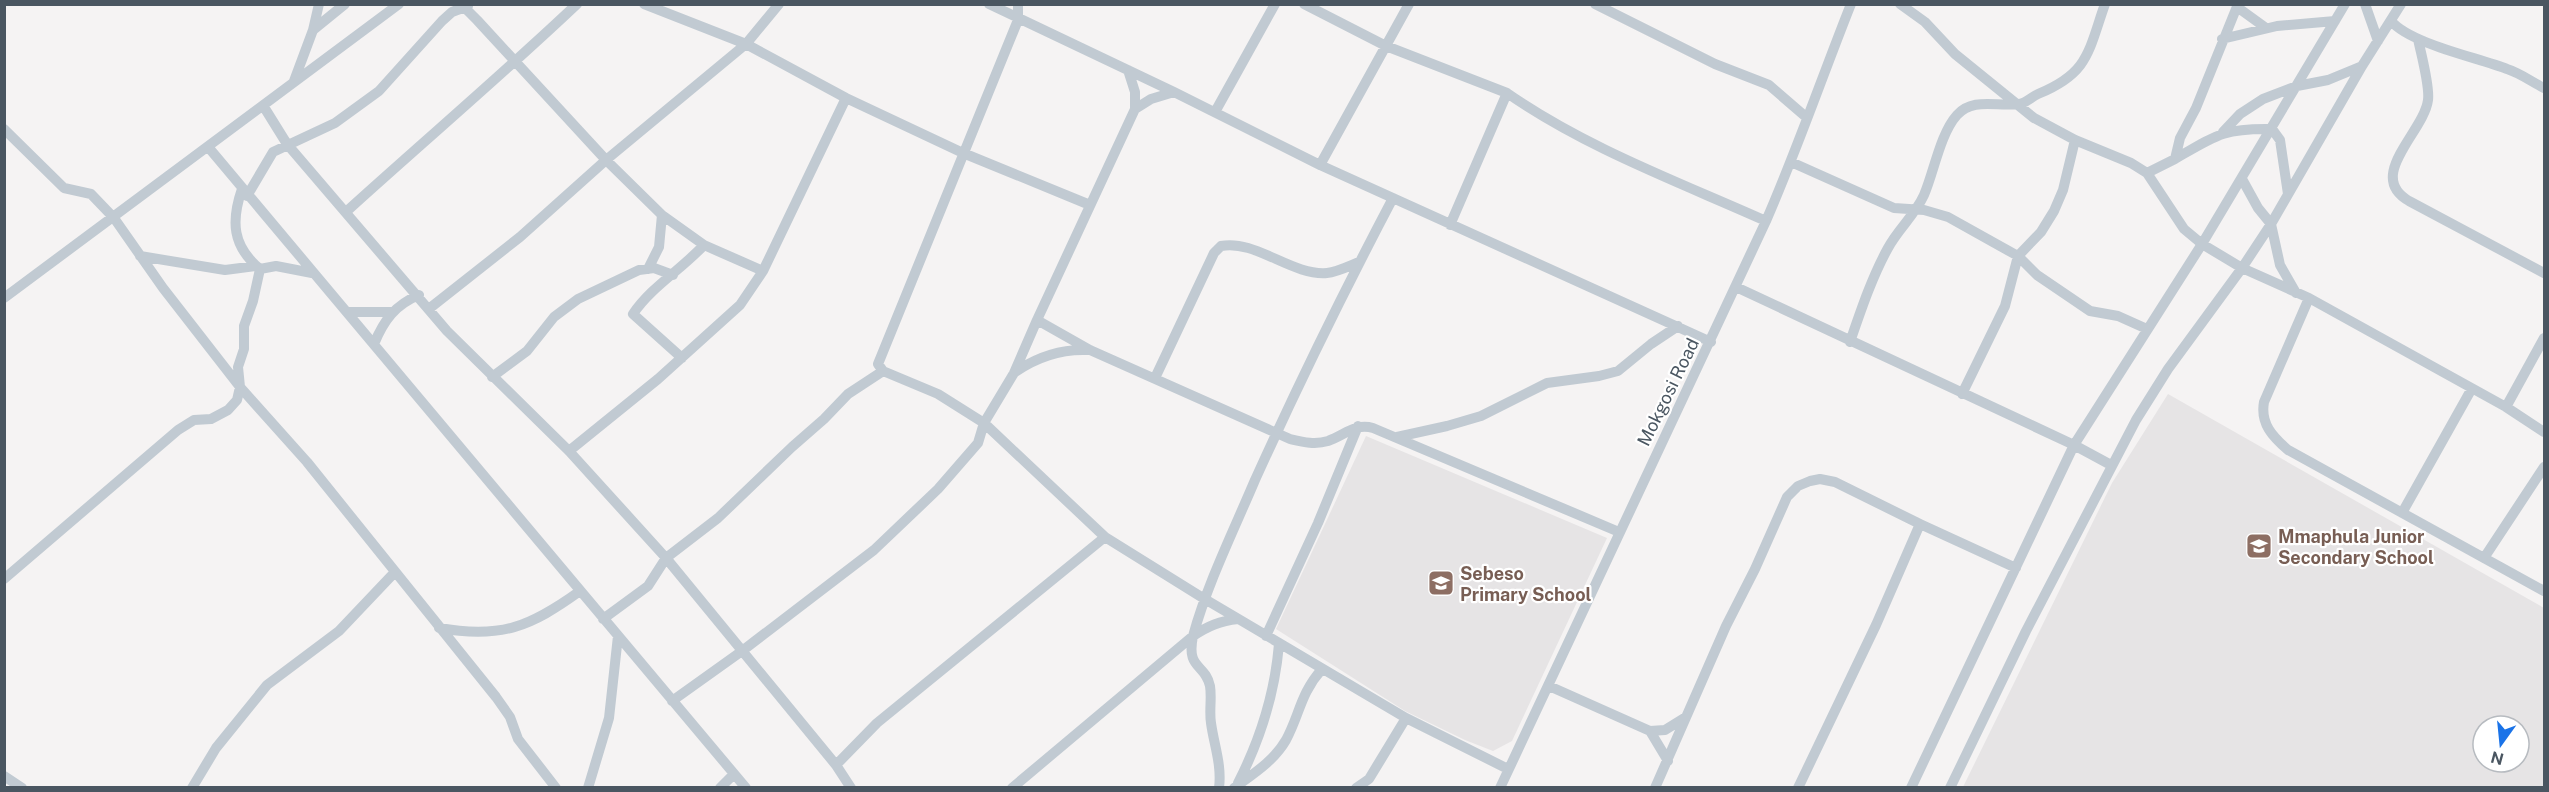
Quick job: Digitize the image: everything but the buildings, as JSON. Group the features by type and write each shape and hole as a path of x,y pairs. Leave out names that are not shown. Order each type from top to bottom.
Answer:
{"street":[{"path":"294,82 313,30 319,4"},
{"path":"313,30 345,4"},
{"path":"4,298 209,148 399,4"},
{"path":"347,211 440,126 516,62 577,4"},
{"path":"644,4 746,44 846,98 963,153 1090,205"},
{"path":"430,308 520,237 606,160 746,44 779,4"},
{"path":"989,4 1320,165 1711,342"},
{"path":"1018,4 1018,20 878,364 883,371 938,394 984,423 1105,537 1322,669 1406,717 1508,769"},
{"path":"1215,112 1275,4"},
{"path":"1304,4 1386,46 1507,93 1560,126 1607,151 1766,221"},
{"path":"1320,165 1409,4"},
{"path":"1595,4 1715,64 1769,85 1806,117"},
{"name":"Mokgosi Road","path":"1500,788 1766,221 1851,4"},
{"path":"1900,4 1925,22 1955,54 2034,118 2075,140 2131,163 2147,174 2184,229 2202,244 2242,268 2309,298 2471,390 2506,407 2544,432"},
{"path":"1850,342 1888,247 1916,211 1950,126 1957,115 1966,108 1979,103 2020,105 2073,75 2085,61 2105,4"},
{"path":"1911,788 1965,670 2074,445 2242,179 2345,4"},
{"path":"2365,4 2378,41"},
{"path":"1950,788 2111,465 2168,369 2242,268 2271,224 2362,66 2401,4"},
{"path":"4,579 178,430 194,420 211,419 228,410 237,400 240,387 238,367 244,349 244,327 258,267 236,237 234,215 244,193 273,152 335,123 379,91 441,21 464,5 606,160 662,215 704,245 763,271"},
{"path":"2175,159 2180,138 2196,108 2237,6 2266,28"},
{"path":"2222,39 2266,28 2335,21"},
{"path":"2391,21 2399,30 2418,39 2511,70 2544,88"},
{"path":"2418,39 2428,101 2394,167 2393,184 2401,197 2544,273"},
{"path":"2147,174 2223,132 2252,105 2297,86 2328,80 2362,66"},
{"path":"672,701 742,651 874,550 909,518 973,450 984,423 1014,373 1135,109 1134,92 1128,70"},
{"path":"1135,109 1151,99 1174,92"},
{"path":"1450,225 1507,93"},
{"path":"569,451 682,358 740,305 763,271 846,98"},
{"path":"264,107 287,144 419,295 447,331 569,451 666,558 836,765 851,788"},
{"path":"2223,132 2241,128 2272,129"},
{"path":"4,129 64,188 91,194 114,218 140,256 240,387 307,462 496,697 510,717 518,739 556,788"},
{"path":"2272,129 2280,140 2288,194"},
{"path":"1962,394 2005,306 2018,256 2041,232 2054,212 2063,190 2075,140"},
{"path":"209,148 244,193 293,246 312,273 746,788"},
{"path":"1791,162 1894,208 1936,213 1948,217 2018,256 2037,275 2090,311 2118,316 2147,329"},
{"path":"2242,179 2271,224 2280,265 2296,293"},
{"path":"1220,788 1219,764 1210,720 1209,684 1190,655 1203,598 1277,433 1359,262 1393,198"},
{"path":"648,269 659,247 662,215"},
{"path":"682,358 633,314 642,300 674,275 704,245"},
{"path":"1155,378 1214,253 1221,246 1239,246 1313,272 1327,273 1359,262"},
{"path":"140,256 225,270 276,266 312,273"},
{"path":"492,377 527,351 554,317 578,299 623,276 648,269 654,268 674,275"},
{"path":"1736,287 2074,445 2111,465"},
{"path":"374,344 391,312 405,301 419,295"},
{"path":"2309,298 2264,402 2262,411 2268,430 2288,450 2544,591"},
{"path":"347,312 391,312"},
{"path":"1037,320 1090,350 1290,439 1309,443 1326,442 1358,426 1373,428 1619,532"},
{"path":"1397,437 1481,416 1547,383 1618,371 1651,344 1678,326"},
{"path":"2506,407 2544,338"},
{"path":"1014,373 1030,361 1046,356 1072,350 1090,350"},
{"path":"603,619 648,586 666,558 718,518 848,394 883,371"},
{"path":"2402,513 2471,390"},
{"path":"1266,636 1318,523 1358,426"},
{"path":"2484,558 2544,467"},
{"path":"1655,788 1776,519 1787,497 1798,486 1820,479 1834,482 2016,568"},
{"path":"1798,788 1920,524"},
{"path":"836,765 877,723 1105,537"},
{"path":"192,788 216,748 267,685 339,631 395,573"},
{"path":"439,628 467,633 504,631 532,621 580,591"},
{"path":"1012,788 1193,636 1217,622 1239,619"},
{"path":"588,788 609,718 618,636"},
{"path":"1235,786 1262,727 1277,668 1279,644"},
{"path":"1235,786 1258,772 1285,741 1304,692 1322,669"},
{"path":"1549,686 1650,731 1665,730 1686,717"},
{"path":"1356,788 1369,779 1406,717"},
{"path":"1650,731 1668,760"},
{"path":"720,788 734,774"},
{"path":"4,776 22,788"}],"shaded area":[{"name":"Mmaphula Junior Secondary School","path":"2168,394 2544,608 2544,787 1963,787 2112,483"},
{"name":"Sebeso Primary School","path":"1366,436 1607,538 1512,741 1493,751 1405,711 1276,629"}],"place":[{"name":"Mmaphula Junior Secondary School","path":"2259,546"},
{"name":"Sebeso Primary School","path":"1441,583"}]}
